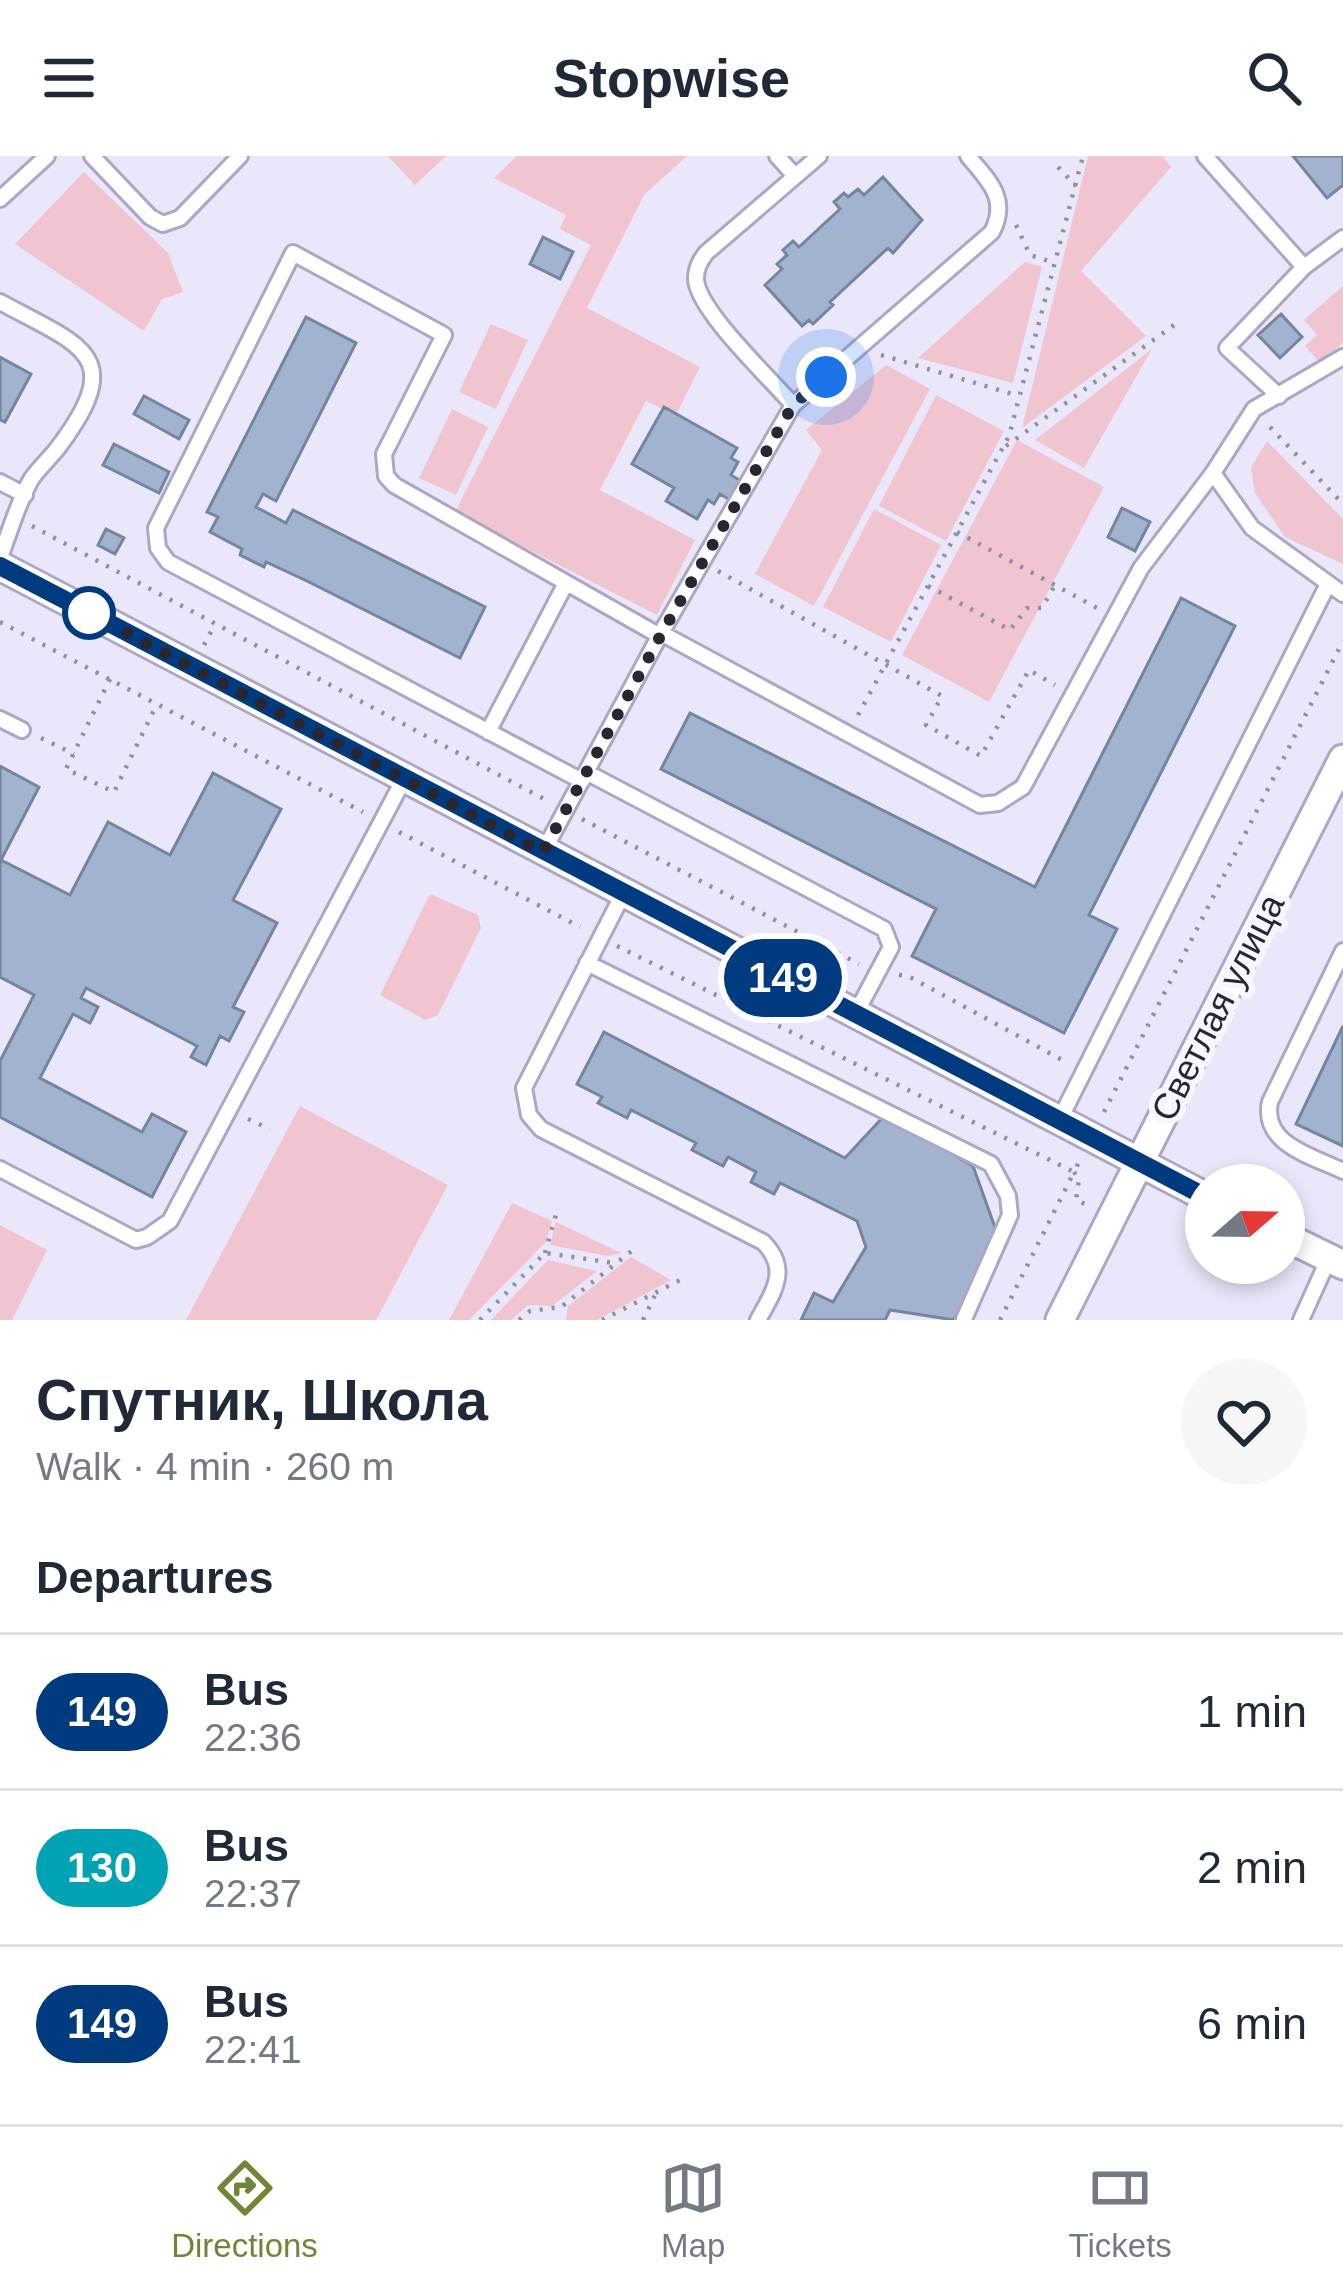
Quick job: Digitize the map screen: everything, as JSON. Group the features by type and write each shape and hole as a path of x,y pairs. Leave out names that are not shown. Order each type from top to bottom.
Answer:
{"street":[{"path":"0,566 1185,1187"},
{"name":"Светлая улица","path":"1060,1320 1343,759"},
{"path":"1305,1246 1336,1261"}],"lane":[{"path":"0,199 46,156"},
{"path":"92,156 149,217 163,224 180,218 240,156"},
{"path":"777,156 795,176"},
{"path":"793,405 705,304 695,283 698,264 706,253 819,156"},
{"path":"543,852 793,405 992,232 1000,204 994,187 968,156"},
{"path":"1205,156 1304,266"},
{"path":"1279,396 1227,348 1304,266 1343,238"},
{"path":"855,1015 891,947 884,929 488,732 168,562 158,548 157,529 292,253 445,334 384,454 386,476 394,485 980,805 998,803 1023,787 1141,568 1254,410 1343,357"},
{"path":"0,302 73,341 92,370 94,389 32,479 0,557"},
{"path":"1213,473 1252,528 1343,593"},
{"path":"0,482 25,495"},
{"path":"488,732 566,583"},
{"path":"1059,1121 1328,584"},
{"path":"0,719 22,730"},
{"path":"0,1169 136,1240 170,1221 404,779"},
{"path":"623,893 524,1088 529,1115 542,1130 763,1242 774,1254 778,1284 758,1320"},
{"path":"1343,951 1267,1115 1271,1130 1285,1144 1343,1171"},
{"path":"587,963 991,1164 1008,1196 1010,1215 965,1320"},
{"path":"1301,1320 1336,1261"}],"path":[{"path":"848,734 1001,450 1083,156"},
{"path":"1058,167 1076,186"},
{"path":"1000,204 1024,236 1030,255 1055,263"},
{"path":"1001,450 1177,323"},
{"path":"859,348 1019,395"},
{"path":"1254,410 1343,504"},
{"path":"16,518 877,974 908,976 1076,1067 1079,1081"},
{"path":"957,532 1114,617"},
{"path":"703,562 942,696 926,724 981,756 1029,670 1072,694"},
{"path":"928,586 1010,630 1027,608 1042,608 1054,585"},
{"path":"0,622 600,938 1074,1172"},
{"path":"1000,1320 1343,641"},
{"path":"110,680 66,769 114,792 157,704"},
{"path":"22,730 74,754"},
{"path":"480,1320 545,1252 557,1210"},
{"path":"519,1320 530,1311 561,1307 633,1250"},
{"path":"545,1252 614,1263"},
{"path":"602,1320 686,1277"},
{"path":"643,1320 657,1292"},
{"path":"560,1320 561,1307"}],"shaded area":[{"path":"388,156 446,156 415,185"},
{"path":"517,156 687,156 644,195 587,308 700,367 676,415 646,401 600,490 695,540 657,615 455,512 591,245 560,229 566,215 494,178"},
{"path":"1088,156 1163,156 1171,167 1081,271 1146,336 1022,428"},
{"path":"84,172 168,253 183,292 162,299 144,331 15,244"},
{"path":"1025,262 1042,267 1013,383 918,358"},
{"path":"1343,286 1343,343 1320,363 1305,346 1317,335 1304,320"},
{"path":"491,324 528,340 496,409 459,392"},
{"path":"1152,349 1084,468 1035,440"},
{"path":"886,365 930,389 814,606 755,574 822,450 806,430"},
{"path":"936,395 1004,431 946,541 879,506"},
{"path":"452,409 488,427 456,495 419,478"},
{"path":"1017,440 1104,487 989,702 902,655"},
{"path":"1267,441 1343,519 1343,564 1285,537 1255,493 1251,467"},
{"path":"874,509 941,545 891,642 823,607"},
{"path":"430,894 478,915 481,928 438,1015 425,1020 380,995"},
{"path":"300,1106 448,1185 376,1320 186,1320"},
{"path":"512,1203 552,1221 546,1242 469,1320 449,1320"},
{"path":"556,1222 621,1253 608,1256 550,1245"},
{"path":"0,1225 47,1250 12,1320 0,1320"},
{"path":"631,1257 671,1280 597,1320 566,1320 568,1306"},
{"path":"548,1260 597,1271 552,1306 528,1305 511,1320 491,1320"}],"building":[{"path":"1293,156 1343,156 1343,185 1327,198"},
{"path":"883,177 922,220 893,253 888,248 830,302 833,305 813,324 809,320 802,326 765,285 782,269 777,264 787,255 783,250 793,241 799,247 840,209 834,202 844,193 848,197 858,189 864,195"},
{"path":"543,237 573,252 560,279 530,264"},
{"path":"1281,314 1302,337 1280,358 1258,335"},
{"path":"306,317 356,343 276,501 263,494 256,507 286,523 293,510 485,607 460,658 307,581 240,555 242,549 210,532 218,517 207,512"},
{"path":"0,357 31,374 5,422 0,420"},
{"path":"144,396 189,420 179,439 134,414"},
{"path":"664,407 737,448 731,458 738,462 731,475 741,481 730,500 720,494 714,504 708,500 697,519 666,501 674,488 632,464"},
{"path":"114,444 169,472 159,493 103,465"},
{"path":"1122,508 1150,522 1135,551 1108,537"},
{"path":"106,529 124,538 115,554 98,545"},
{"path":"1181,598 1235,626 1089,915 1117,929 1064,1033 912,956 936,909 661,769 690,713 1035,887"},
{"path":"0,766 39,787 1,860 70,895 108,822 170,855 213,773 281,809 233,900 277,923 233,1007 244,1012 229,1041 220,1036 206,1065 191,1057 197,1046 86,988 81,998 98,1007 90,1023 73,1014 40,1078 142,1132 152,1114 186,1132 152,1197 0,1117 0,1061 34,995 0,977"},
{"path":"1343,1026 1343,1146 1296,1124"},
{"path":"604,1032 845,1158 885,1115 973,1166 997,1233 954,1320 890,1310 885,1320 801,1320 814,1293 833,1302 866,1247 857,1221 780,1183 774,1194 751,1182 756,1172 728,1157 723,1166 692,1150 696,1143 631,1110 627,1118 598,1103 602,1097 577,1084"}],"bus line":[{"name":"149","path":"0,566 1185,1187"}],"route":[{"path":"89,613 543,852 793,405 826,377"}]}
